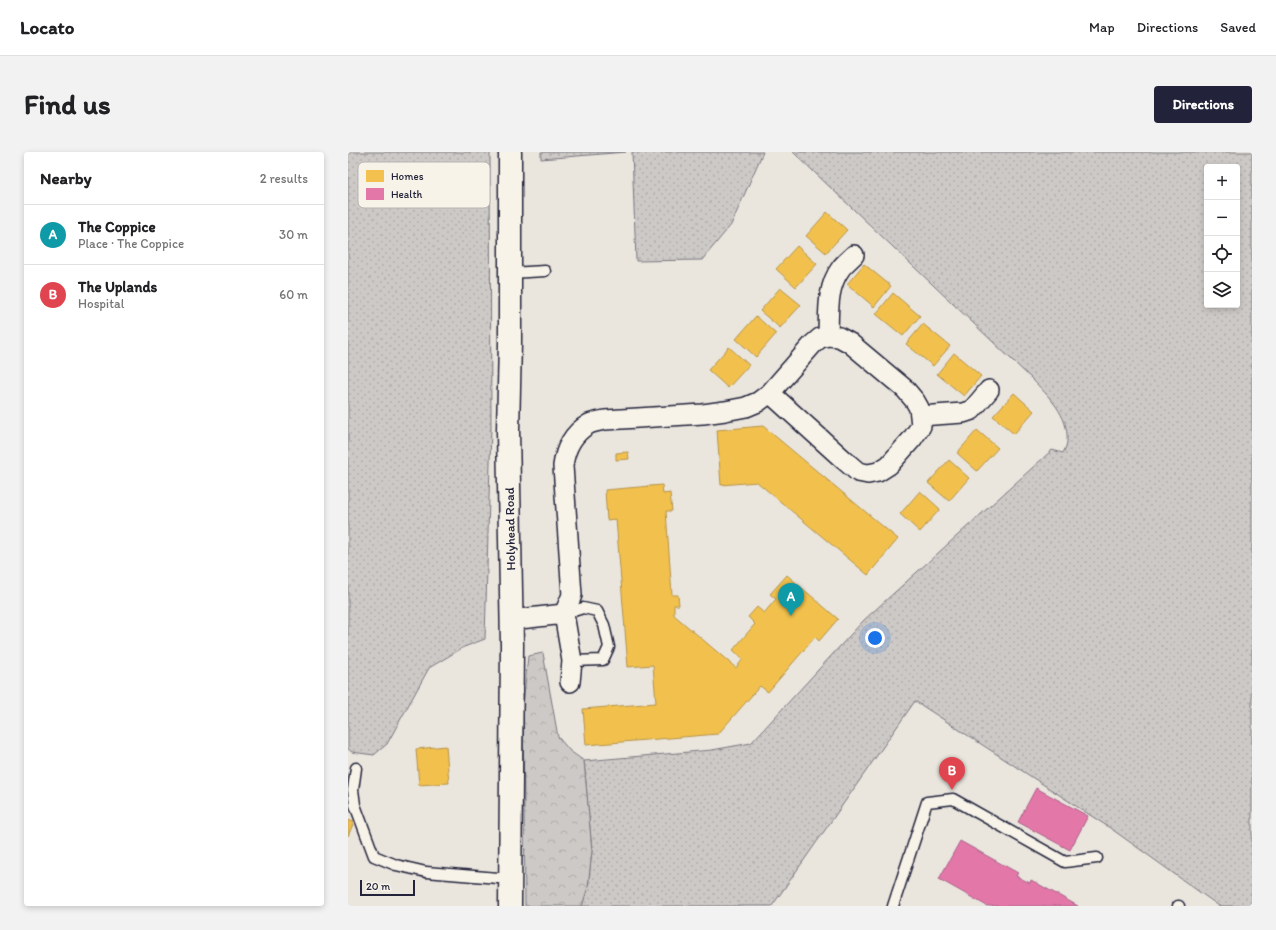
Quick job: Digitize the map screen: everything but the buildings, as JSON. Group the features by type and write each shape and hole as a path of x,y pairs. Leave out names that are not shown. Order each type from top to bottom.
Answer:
{"main road":[{"name":"Holyhead Road","path":"510,152 510,342 508,431 511,620 510,906"}],"street":[{"path":"828,336 830,293 834,280 841,268 854,255"},
{"path":"570,682 572,661 564,614 572,595 563,466 568,446 580,430 590,423 605,420 725,412 746,407 758,402 770,393 813,344 820,338 828,336 839,337 850,343 905,389 919,408 920,426 912,438 889,465 878,472 868,474 858,472 770,393"},
{"path":"920,416 963,413 972,410 989,390"},
{"path":"511,620 564,614"}],"lane":[{"path":"510,273 545,271"},
{"path":"564,614 583,608 597,611 604,625 609,647 603,660 572,661"},
{"path":"356,768 353,790 356,805 374,856 396,865 426,872 510,879"},
{"path":"893,906 927,802 953,799 1065,862 1097,858"}],"green space":[{"path":"348,152 490,152 491,428 485,639 464,647 429,668 387,744 374,755 352,752 348,749"},
{"path":"541,152 626,152 541,159"},
{"path":"632,152 763,152 731,225 702,260 636,261"},
{"path":"793,152 1252,152 1252,906 1219,906 1113,830 915,701 772,906 582,906 588,887 592,851 584,761 712,750 751,743 864,620 1052,450 1063,453 1067,441 1065,423 1051,399"},
{"path":"543,653 558,737 570,751 584,761 592,851 588,887 582,906 525,906 523,705 528,656"}],"place":[{"name":"The Coppice","path":"791,616"},
{"name":"The Uplands","path":"952,790"}]}
